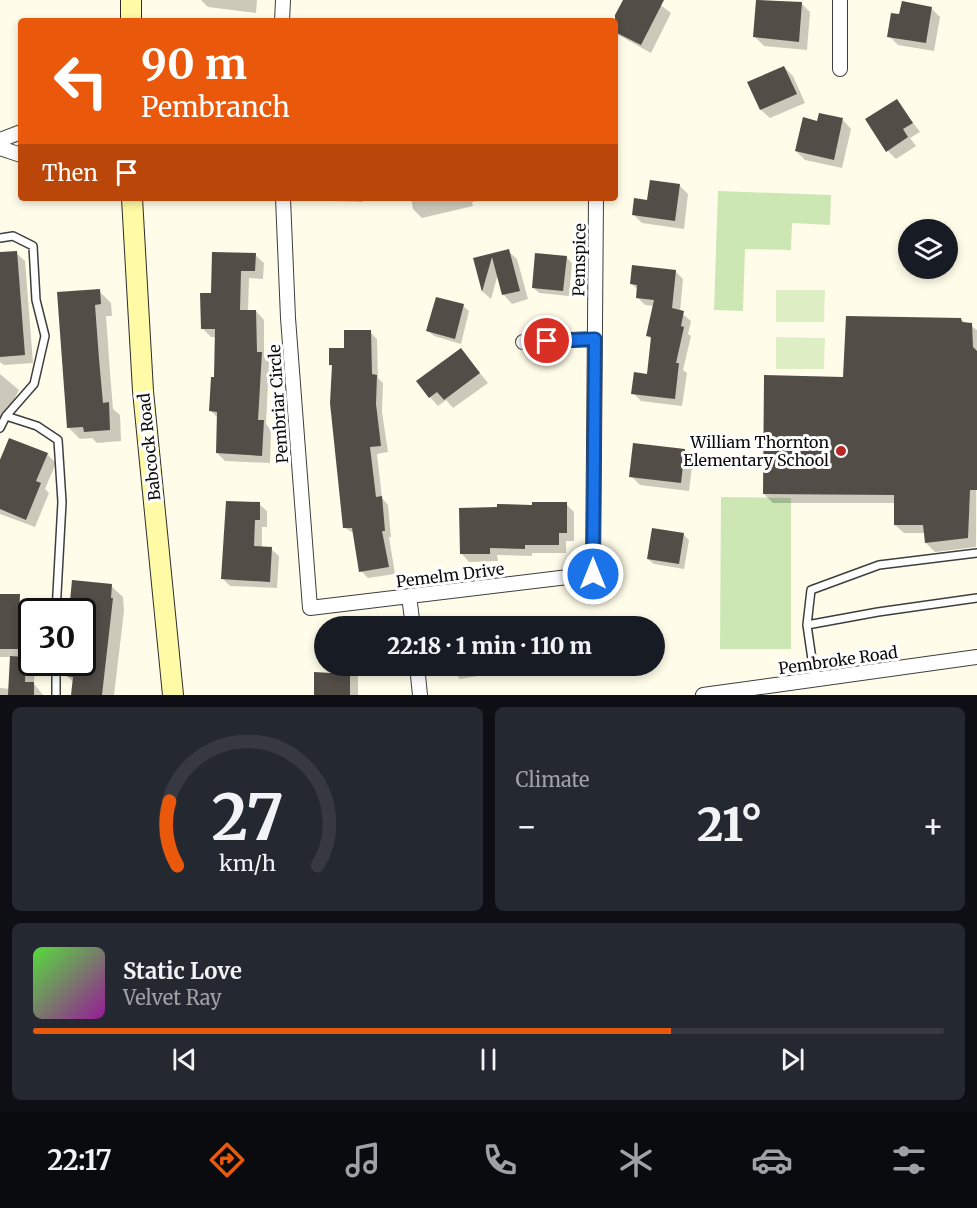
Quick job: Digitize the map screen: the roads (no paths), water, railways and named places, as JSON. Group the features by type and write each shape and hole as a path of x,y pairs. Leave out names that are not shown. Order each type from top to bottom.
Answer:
{"main road":[{"path":"131,0 131,18"},
{"name":"Babcock Road","path":"132,201 143,391 173,695"}],"street":[{"path":"282,18 283,0"},
{"path":"840,0 840,69"},
{"path":"0,140 18,133"},
{"path":"0,148 18,154"},
{"name":"Pembriar Circle","path":"284,201 288,318 310,608"},
{"name":"Pemspice","path":"593,574 596,201"},
{"path":"523,342 595,339"},
{"name":"Pemelm Drive","path":"310,608 593,574"},
{"path":"409,596 412,616"},
{"name":"Pembroke Road","path":"703,695 977,657"},
{"path":"418,676 420,695"}],"lane":[{"path":"0,238 13,236 33,246 36,300 45,336 34,384 6,416 0,428"},
{"path":"6,416 37,426 58,440 62,502 57,598"},
{"path":"815,680 807,625 811,590 879,565 977,553"},
{"path":"807,625 977,598"},
{"path":"56,676 56,695"}],"place":[{"name":"William Thornton Elementary School","path":"841,451"}]}
